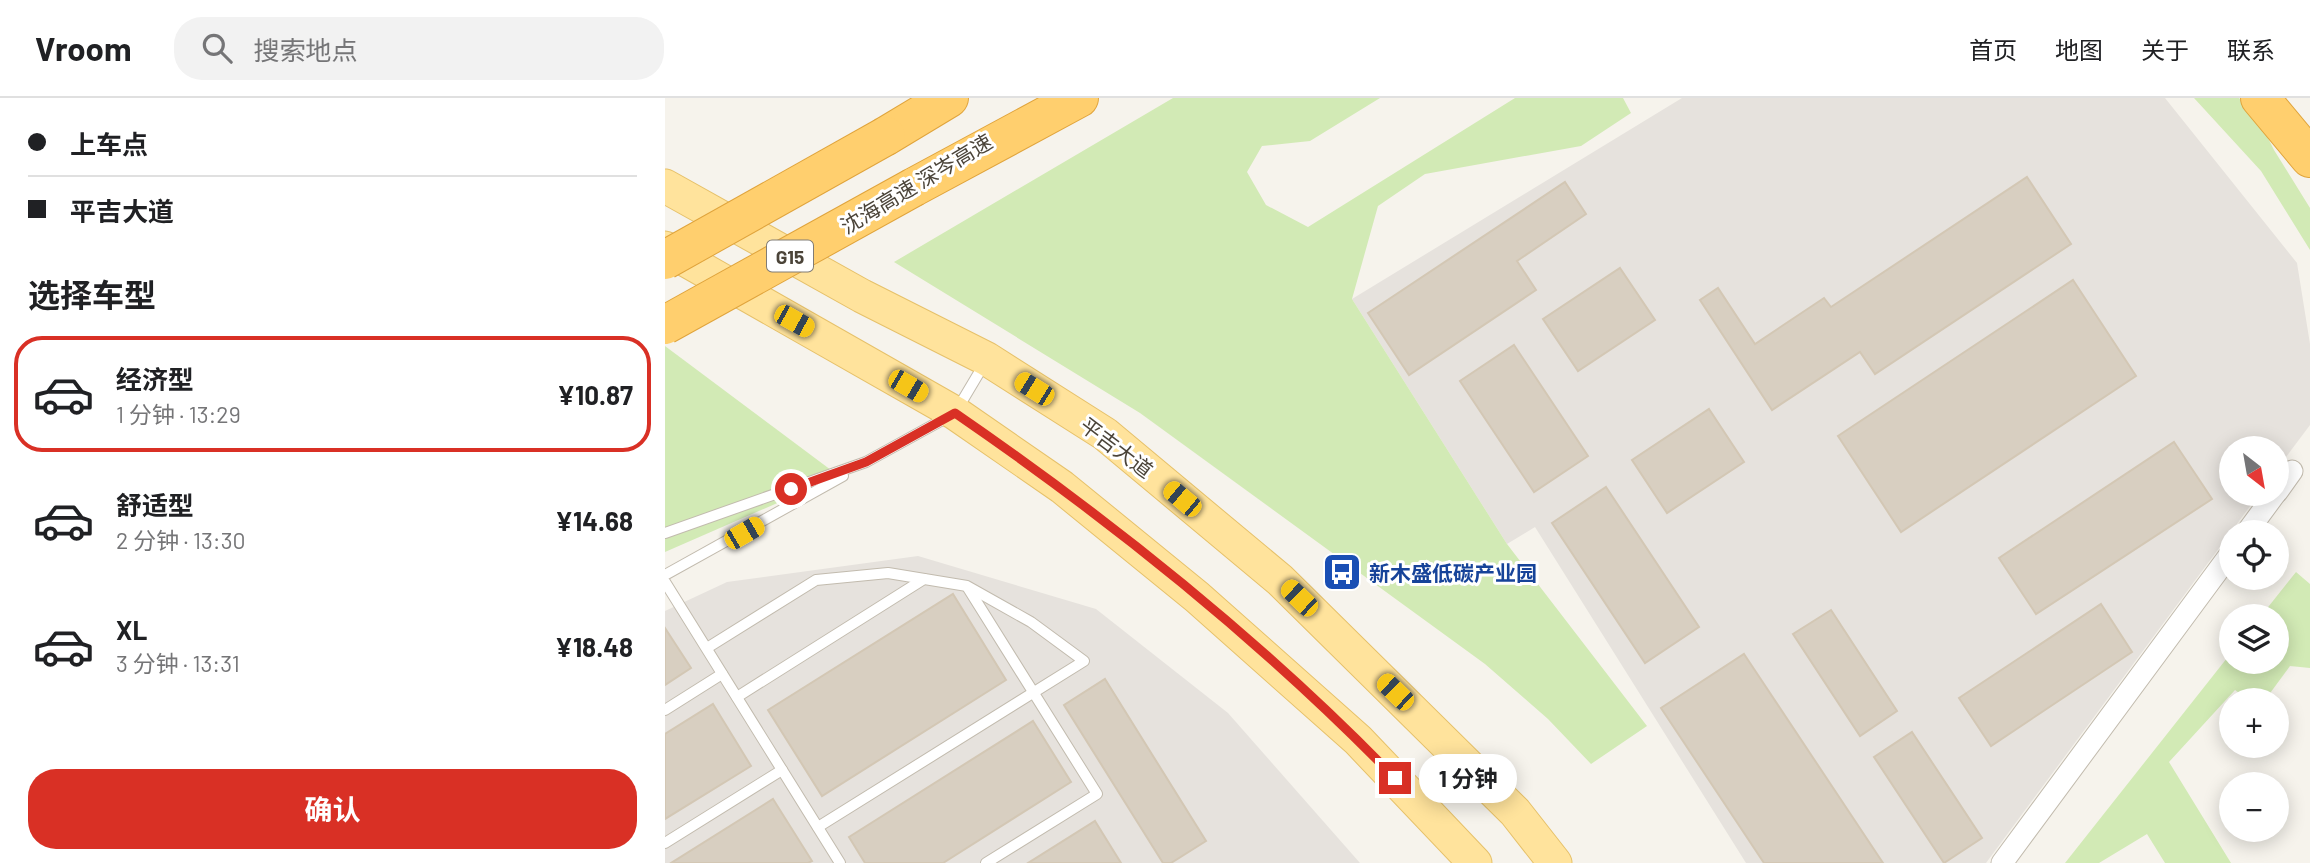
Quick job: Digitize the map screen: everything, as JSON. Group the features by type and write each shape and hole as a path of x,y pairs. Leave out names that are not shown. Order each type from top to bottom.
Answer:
{"highway":[{"path":"665,260 949,98"},
{"name":"沈海高速 深岑高速","path":"665,325 914,187 1055,98"},
{"path":"914,187 1079,98"},
{"path":"2260,98 2310,158"},
{"path":"2295,98 2310,122"}],"main road":[{"name":"平吉大道","path":"665,186 862,296 987,359 1105,434 1280,580 1515,812 1555,863"},
{"path":"665,248 955,413 1062,487 1197,597 1358,740 1475,863"}],"street":[{"path":"2289,475 2292,471"},
{"path":"2002,863 2219,569"}],"lane":[{"path":"665,575 955,413 987,359"},
{"path":"665,533 866,462"},
{"path":"706,648 816,580 888,573 967,586 1031,622 1084,661 818,827"},
{"path":"737,697 923,579"},
{"path":"665,582 841,863"},
{"path":"967,586 1097,794 986,863"},
{"path":"665,710 722,674"},
{"path":"665,843 782,770"}],"shaded area":[{"path":"1682,98 2165,98 2297,263 2310,344 2310,425 2289,453 2289,436 2219,436 2219,506 2250,506 2240,520 2219,520 2219,548 1986,863 1746,863 1535,527 1507,544 1352,299"},
{"path":"918,556 1096,609 1228,713 1360,863 665,863 665,611 727,582"}],"green space":[{"path":"1173,98 1380,98 1310,141 1262,146 1247,172 1266,205 1308,227 1515,98 1623,98 1631,113 1581,146 1425,174 1378,206 1352,299 1507,544 1647,726 1591,764 1548,719 1485,664 1140,413 894,262"},
{"path":"2194,98 2239,98 2257,116 2274,150 2310,208 2310,250 2261,171"},
{"path":"665,346 839,476 665,552"},
{"path":"2296,572 2310,584 2310,668 2289,667 2289,604 2271,604 2282,590 2289,590 2289,581"},
{"path":"2219,668 2219,674 2284,674 2274,688 2219,688 2219,707 2169,762 2231,863 2165,863 2147,834 2099,863 2065,863"}],"building":[{"path":"2027,177 2071,244 1875,374 1860,352 1772,410 1700,300 1718,288 1755,344 1824,298 1831,307"},
{"path":"1565,182 1586,214 1517,261 1536,290 1409,375 1368,313"},
{"path":"1620,268 1655,320 1578,371 1543,319"},
{"path":"2073,280 2136,376 1901,532 1838,436"},
{"path":"1514,345 1588,456 1534,492 1460,381"},
{"path":"1709,409 1744,462 1667,513 1632,460"},
{"path":"2174,442 2212,499 2036,614 1999,558"},
{"path":"1606,487 1699,627 1645,663 1552,523"},
{"path":"953,594 1006,680 822,796 768,710"},
{"path":"2101,604 2132,652 1991,746 1959,698"},
{"path":"1831,610 1897,711 1860,736 1793,634"},
{"path":"665,628 691,668 665,685"},
{"path":"1744,654 1883,863 1764,863 1661,708"},
{"path":"1105,679 1206,841 1171,863 1163,863 1064,705"},
{"path":"713,704 751,766 665,819 665,734"},
{"path":"1033,721 1071,782 943,863 865,863 849,837"},
{"path":"1912,732 1982,838 1944,863 1874,757"},
{"path":"773,799 812,861 671,863"},
{"path":"1095,821 1121,863 1028,863"}],"place":[{"name":"新木盛低碳产业园","path":"1342,572"}],"route":[{"path":"791,489 866,462 955,413 1062,487 1197,597 1358,740 1395,778"}]}
